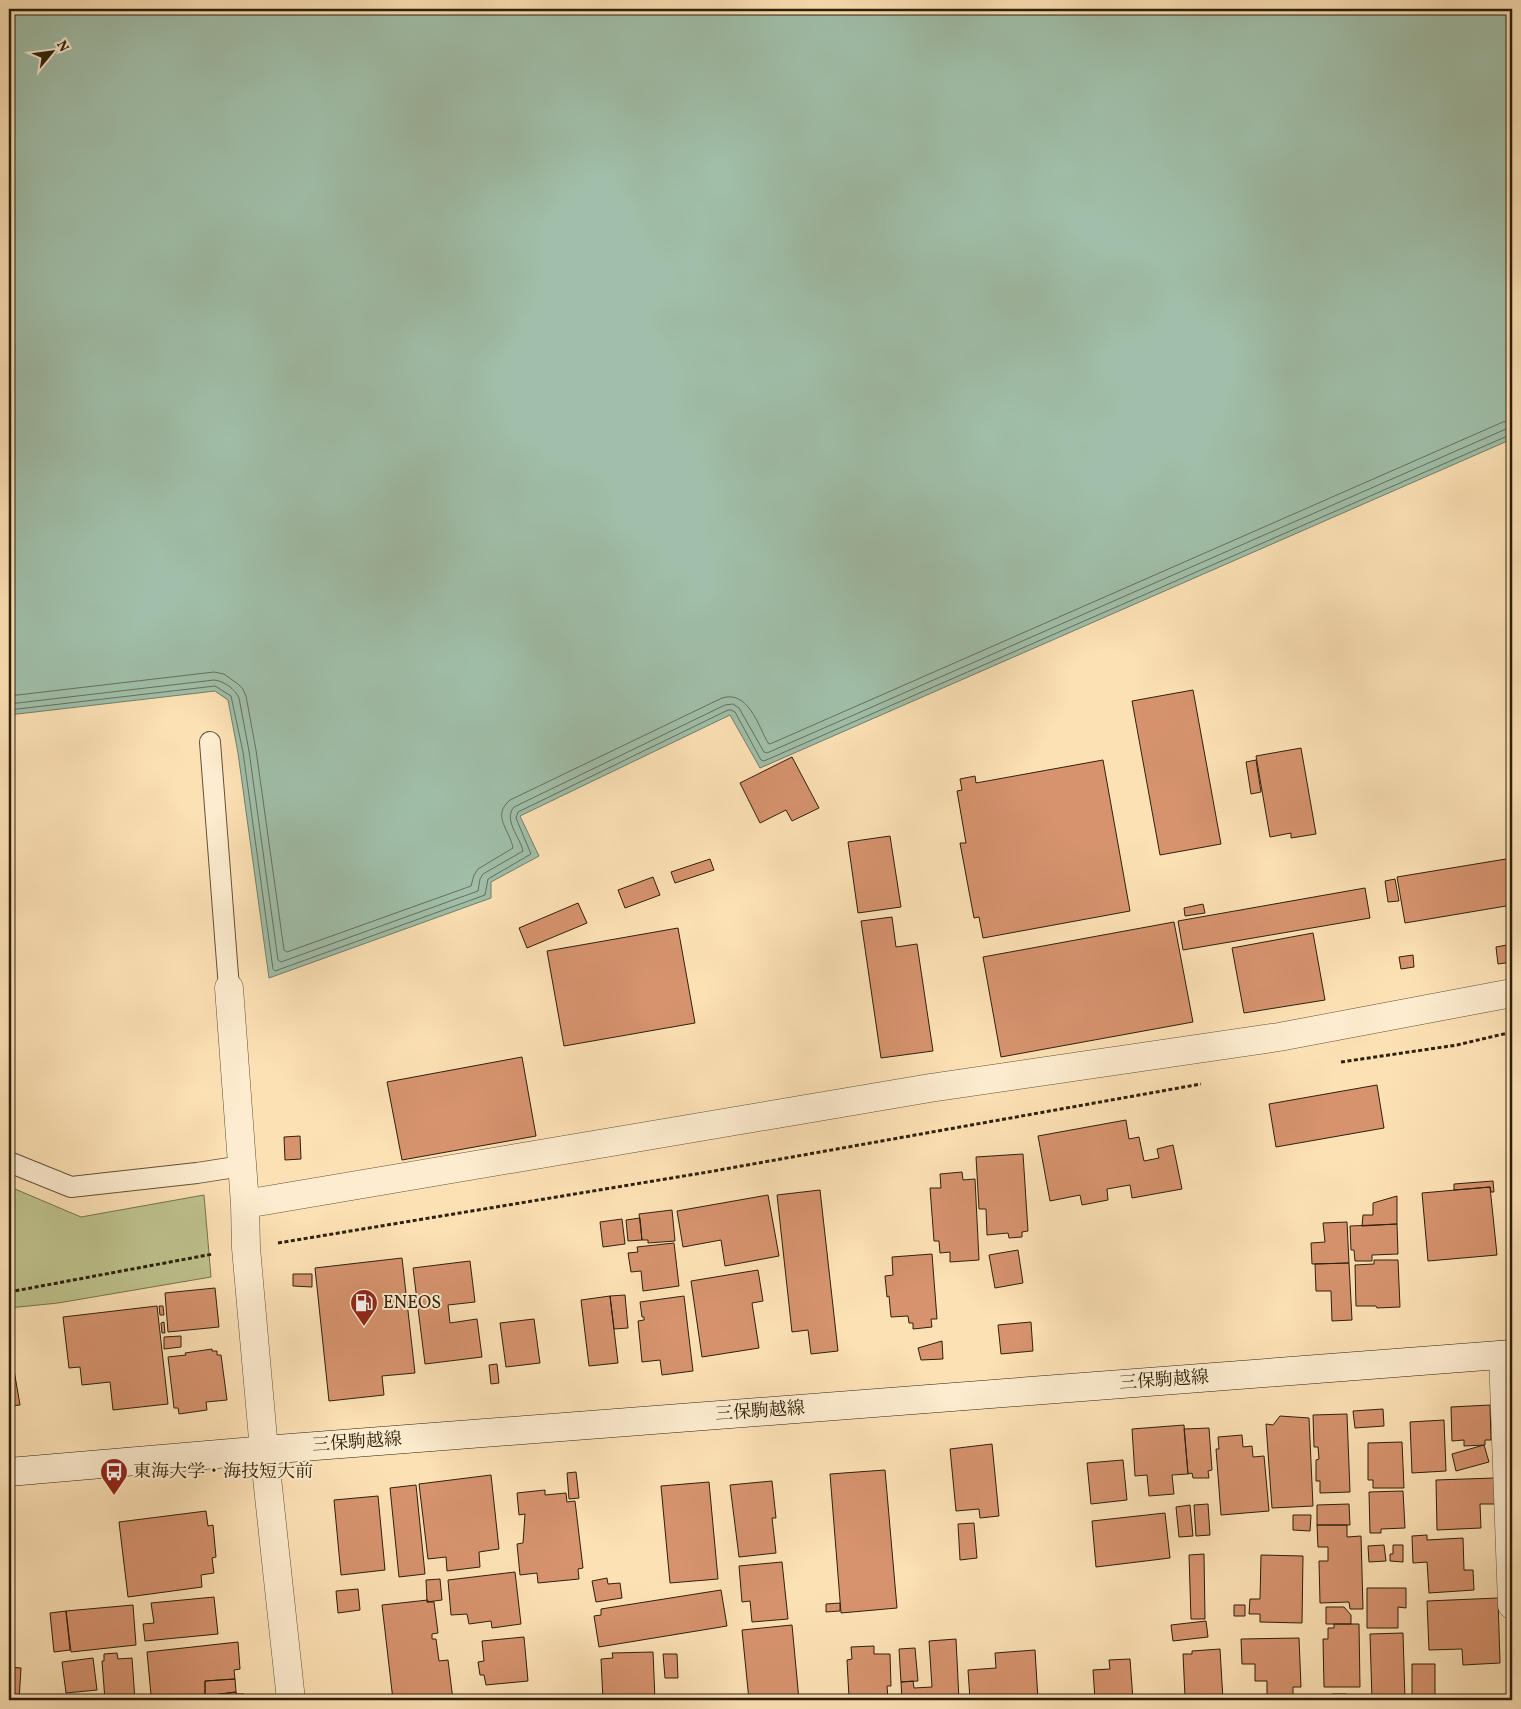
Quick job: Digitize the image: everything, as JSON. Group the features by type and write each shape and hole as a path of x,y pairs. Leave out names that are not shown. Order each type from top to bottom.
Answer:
{"street":[{"path":"229,988 245,1204 246,1248 264,1450 291,1700"},
{"path":"245,1204 930,1088 1279,1037 1512,993"},
{"path":"1508,1354 1512,1605"},
{"name":"三保駒越線","path":"9,1472 264,1450 1508,1354"}],"lane":[{"path":"210,742 229,988"},
{"path":"9,1162 71,1187 242,1166"}],"path":[{"path":"1340,1062 1457,1045 1512,1032"},
{"path":"9,1292 246,1248 708,1172 1203,1084"}],"green space":[{"path":"9,1187 81,1217 204,1195 211,1277 58,1303 9,1308"}],"water":[{"path":"9,9 1512,9 1512,439 760,768 730,715 520,816 539,856 491,882 491,898 269,978 238,753 228,700 215,691 9,715"}],"building":[{"path":"1193,690 1221,844 1160,855 1132,701"},
{"path":"1512,703 1512,735 1507,704"},
{"path":"1301,748 1316,834 1291,838 1291,833 1270,837 1256,756"},
{"path":"792,757 819,808 792,821 786,810 760,823 740,783"},
{"path":"1103,760 1130,911 983,938 979,917 974,918 960,843 966,843 957,791 962,790 960,779 975,776 976,783"},
{"path":"1256,760 1261,792 1251,794 1246,762"},
{"path":"890,836 901,907 858,913 848,842"},
{"path":"1512,858 1512,905 1405,923 1397,877"},
{"path":"710,859 714,870 675,883 671,872"},
{"path":"653,877 660,895 625,908 618,890"},
{"path":"1395,879 1399,901 1388,902 1385,881"},
{"path":"1365,888 1370,918 1183,950 1178,921"},
{"path":"578,903 587,923 527,948 519,928"},
{"path":"1203,904 1205,913 1185,916 1184,908"},
{"path":"892,917 896,947 917,944 933,1051 881,1058 861,921"},
{"path":"1174,922 1193,1022 1001,1057 983,957"},
{"path":"678,928 695,1023 564,1046 547,951"},
{"path":"1313,933 1325,1000 1244,1013 1232,948"},
{"path":"1512,944 1512,962 1498,964 1496,947"},
{"path":"1413,955 1414,967 1401,969 1399,957"},
{"path":"522,1057 536,1136 402,1160 387,1082"},
{"path":"1377,1085 1384,1128 1276,1147 1269,1104"},
{"path":"1126,1120 1129,1139 1139,1137 1144,1161 1159,1158 1157,1149 1173,1145 1182,1189 1132,1198 1130,1185 1107,1189 1108,1200 1082,1205 1080,1195 1050,1201 1038,1136"},
{"path":"300,1136 301,1159 285,1160 284,1137"},
{"path":"1023,1154 1028,1231 1022,1232 1022,1237 1009,1238 1008,1233 987,1235 986,1209 979,1209 976,1157"},
{"path":"962,1172 963,1180 975,1179 979,1260 950,1262 950,1252 940,1253 939,1241 934,1241 930,1188 941,1188 940,1174"},
{"path":"1493,1181 1494,1192 1491,1192 1490,1187 1454,1190 1454,1184"},
{"path":"1490,1187 1497,1255 1428,1261 1422,1193"},
{"path":"820,1190 838,1351 811,1354 808,1330 792,1332 777,1195"},
{"path":"768,1195 779,1256 725,1266 721,1240 683,1247 677,1211"},
{"path":"1397,1196 1397,1224 1362,1226 1363,1215 1373,1215 1373,1203"},
{"path":"672,1210 675,1241 648,1243 648,1240 642,1240 639,1214"},
{"path":"640,1218 642,1240 628,1241 626,1220"},
{"path":"622,1219 625,1244 603,1247 600,1222"},
{"path":"1347,1222 1349,1263 1312,1264 1311,1243 1325,1242 1323,1223"},
{"path":"1397,1224 1398,1254 1372,1255 1372,1261 1355,1261 1354,1250 1351,1250 1350,1226"},
{"path":"674,1243 679,1286 643,1291 641,1271 631,1272 628,1253 638,1252 637,1247"},
{"path":"1018,1250 1023,1283 995,1288 989,1255"},
{"path":"932,1254 937,1319 931,1319 932,1327 913,1329 913,1323 909,1323 908,1316 891,1317 885,1276 893,1275 892,1257"},
{"path":"402,1258 415,1373 382,1376 384,1395 329,1401 315,1268"},
{"path":"1374,1260 1398,1260 1400,1307 1377,1308 1376,1306 1356,1306 1355,1265 1374,1264"},
{"path":"470,1261 475,1302 448,1305 450,1323 477,1319 482,1357 425,1364 413,1268"},
{"path":"1349,1263 1352,1320 1332,1321 1331,1291 1316,1291 1315,1264"},
{"path":"758,1270 763,1301 752,1303 759,1348 702,1357 691,1281"},
{"path":"293,1274 312,1274 312,1287 293,1286"},
{"path":"215,1288 219,1327 168,1332 165,1293"},
{"path":"625,1295 628,1328 614,1329 610,1296"},
{"path":"610,1296 618,1363 589,1366 581,1300"},
{"path":"684,1296 693,1371 662,1375 660,1360 642,1362 638,1321 644,1320 644,1317 642,1317 640,1302"},
{"path":"157,1306 168,1404 113,1410 110,1382 82,1385 80,1367 69,1368 63,1317"},
{"path":"159,1306 163,1306 164,1315 160,1315"},
{"path":"534,1319 540,1363 506,1367 500,1323"},
{"path":"164,1322 165,1333 162,1333 161,1323"},
{"path":"1031,1322 1033,1351 1001,1354 998,1325"},
{"path":"181,1336 181,1347 164,1349 164,1337"},
{"path":"9,1341 20,1405 9,1406"},
{"path":"942,1341 943,1359 921,1360 918,1348"},
{"path":"212,1349 212,1351 217,1351 217,1355 221,1355 227,1400 206,1402 207,1410 179,1414 178,1408 174,1408 168,1357"},
{"path":"497,1364 499,1383 491,1384 489,1365"},
{"path":"1490,1405 1491,1440 1485,1440 1485,1445 1464,1446 1464,1440 1452,1441 1451,1407"},
{"path":"1383,1409 1384,1426 1355,1428 1353,1411"},
{"path":"1347,1414 1350,1492 1320,1493 1320,1481 1316,1481 1316,1460 1319,1459 1318,1447 1314,1447 1313,1415"},
{"path":"1280,1416 1309,1418 1313,1506 1272,1508 1266,1424 1273,1425"},
{"path":"1444,1420 1446,1471 1412,1473 1410,1422"},
{"path":"1184,1425 1188,1474 1172,1475 1174,1494 1149,1496 1147,1475 1135,1476 1132,1429"},
{"path":"1209,1428 1212,1470 1208,1471 1209,1478 1193,1478 1192,1473 1188,1474 1184,1429"},
{"path":"1242,1435 1243,1447 1252,1446 1253,1457 1264,1456 1269,1511 1221,1515 1216,1449 1219,1449 1218,1437"},
{"path":"1402,1442 1404,1488 1373,1488 1373,1480 1368,1480 1368,1443"},
{"path":"992,1444 999,1516 980,1518 979,1509 956,1511 950,1449"},
{"path":"1484,1445 1489,1462 1456,1471 1452,1454"},
{"path":"1123,1460 1127,1500 1091,1504 1087,1463"},
{"path":"885,1470 897,1608 841,1613 830,1474"},
{"path":"576,1472 579,1498 569,1499 567,1473"},
{"path":"491,1475 499,1549 479,1552 480,1567 447,1571 446,1557 428,1559 419,1484"},
{"path":"1494,1478 1495,1504 1480,1504 1481,1528 1437,1530 1436,1480"},
{"path":"772,1481 776,1518 772,1518 776,1553 739,1557 730,1485"},
{"path":"709,1482 718,1579 670,1583 661,1486"},
{"path":"416,1485 425,1574 399,1577 390,1488"},
{"path":"545,1490 545,1495 566,1493 567,1502 575,1501 583,1568 578,1569 579,1579 538,1583 537,1573 520,1575 517,1544 523,1543 525,1514 519,1515 517,1493"},
{"path":"1403,1491 1405,1528 1381,1529 1381,1533 1370,1533 1369,1492"},
{"path":"378,1496 385,1570 341,1575 334,1500"},
{"path":"1208,1504 1210,1535 1196,1536 1194,1505"},
{"path":"1349,1504 1350,1525 1317,1525 1317,1505"},
{"path":"1190,1505 1193,1536 1179,1537 1176,1507"},
{"path":"206,1511 208,1526 213,1525 216,1557 212,1558 214,1573 201,1575 202,1587 128,1597 119,1522"},
{"path":"1165,1513 1170,1558 1096,1567 1092,1521"},
{"path":"1293,1515 1311,1515 1310,1531 1293,1530"},
{"path":"974,1523 977,1558 960,1560 958,1524"},
{"path":"1317,1525 1347,1525 1347,1537 1361,1536 1363,1609 1350,1609 1349,1602 1320,1603 1319,1561 1328,1561 1328,1547 1318,1547"},
{"path":"1427,1535 1427,1540 1463,1538 1464,1570 1473,1570 1474,1590 1429,1593 1427,1562 1413,1563 1412,1536"},
{"path":"1384,1545 1386,1561 1369,1562 1368,1546"},
{"path":"1393,1545 1403,1545 1403,1562 1390,1561 1390,1554 1393,1554"},
{"path":"1204,1554 1205,1619 1191,1619 1189,1555"},
{"path":"1261,1555 1303,1556 1302,1623 1260,1622 1260,1614 1249,1614 1250,1599 1260,1599"},
{"path":"782,1562 788,1619 752,1622 750,1601 742,1602 739,1566"},
{"path":"515,1572 521,1624 492,1628 491,1621 469,1624 467,1614 451,1615 448,1580"},
{"path":"607,1578 608,1584 620,1583 622,1598 596,1602 592,1581"},
{"path":"440,1579 442,1600 427,1602 426,1580"},
{"path":"1367,1588 1406,1588 1406,1608 1398,1607 1398,1628 1367,1628"},
{"path":"358,1589 360,1610 338,1613 336,1591"},
{"path":"721,1590 727,1626 599,1647 594,1616 601,1615 601,1609"},
{"path":"214,1597 218,1634 145,1641 143,1624 154,1623 151,1603"},
{"path":"1498,1598 1500,1663 1463,1665 1462,1649 1429,1650 1427,1601"},
{"path":"428,1600 427,1602 434,1602 438,1633 432,1634 432,1639 436,1639 439,1661 448,1660 453,1700 393,1700 382,1605"},
{"path":"840,1603 840,1611 826,1612 826,1604"},
{"path":"133,1605 136,1645 71,1652 66,1611"},
{"path":"1234,1605 1245,1605 1245,1616 1234,1616"},
{"path":"1326,1607 1344,1607 1351,1615 1351,1624 1326,1624"},
{"path":"66,1611 70,1650 54,1652 50,1613"},
{"path":"1206,1621 1208,1637 1173,1641 1171,1625"},
{"path":"1334,1624 1359,1624 1360,1687 1324,1687 1323,1639 1328,1639 1328,1628 1334,1628"},
{"path":"792,1625 799,1700 749,1700 742,1630"},
{"path":"1403,1633 1405,1700 1372,1700 1370,1634"},
{"path":"524,1637 528,1681 486,1685 484,1675 480,1675 478,1662 484,1661 482,1641"},
{"path":"1299,1638 1301,1687 1293,1687 1293,1695 1267,1695 1267,1681 1255,1681 1255,1664 1242,1664 1241,1639"},
{"path":"956,1639 959,1700 902,1700 901,1682 913,1681 914,1688 932,1687 929,1641"},
{"path":"238,1642 240,1669 234,1670 235,1679 205,1681 205,1696 182,1700 139,1700 139,1696 151,1695 147,1652"},
{"path":"874,1646 874,1654 890,1654 891,1686 887,1686 888,1699 894,1700 835,1700 835,1697 849,1697 847,1660 852,1659 851,1647"},
{"path":"915,1648 918,1681 901,1682 899,1649"},
{"path":"1220,1649 1223,1700 1195,1700 1195,1697 1185,1697 1183,1654 1192,1654 1192,1651"},
{"path":"1035,1650 1038,1700 970,1700 968,1670 996,1668 995,1653"},
{"path":"653,1652 655,1700 603,1700 601,1659 613,1658 612,1653"},
{"path":"117,1653 118,1659 132,1658 135,1700 105,1700 102,1661 104,1661 104,1654"},
{"path":"663,1654 677,1654 678,1678 665,1678"},
{"path":"93,1658 97,1690 66,1693 62,1662"},
{"path":"1130,1659 1133,1700 1095,1700 1093,1670 1110,1669 1109,1660"},
{"path":"1412,1664 1435,1664 1435,1696 1412,1696"},
{"path":"9,1667 21,1668 19,1700 9,1700"},
{"path":"235,1679 236,1692 205,1696 205,1681"},
{"path":"236,1692 237,1694 244,1694 245,1700 182,1700 182,1699"},
{"path":"1332,1694 1347,1694 1347,1700 1332,1700"},
{"path":"533,1698 534,1700 509,1700"}],"place":[{"name":"ENEOS","path":"364,1327"},
{"name":"東海大学・海技短大前","path":"114,1496"}]}
